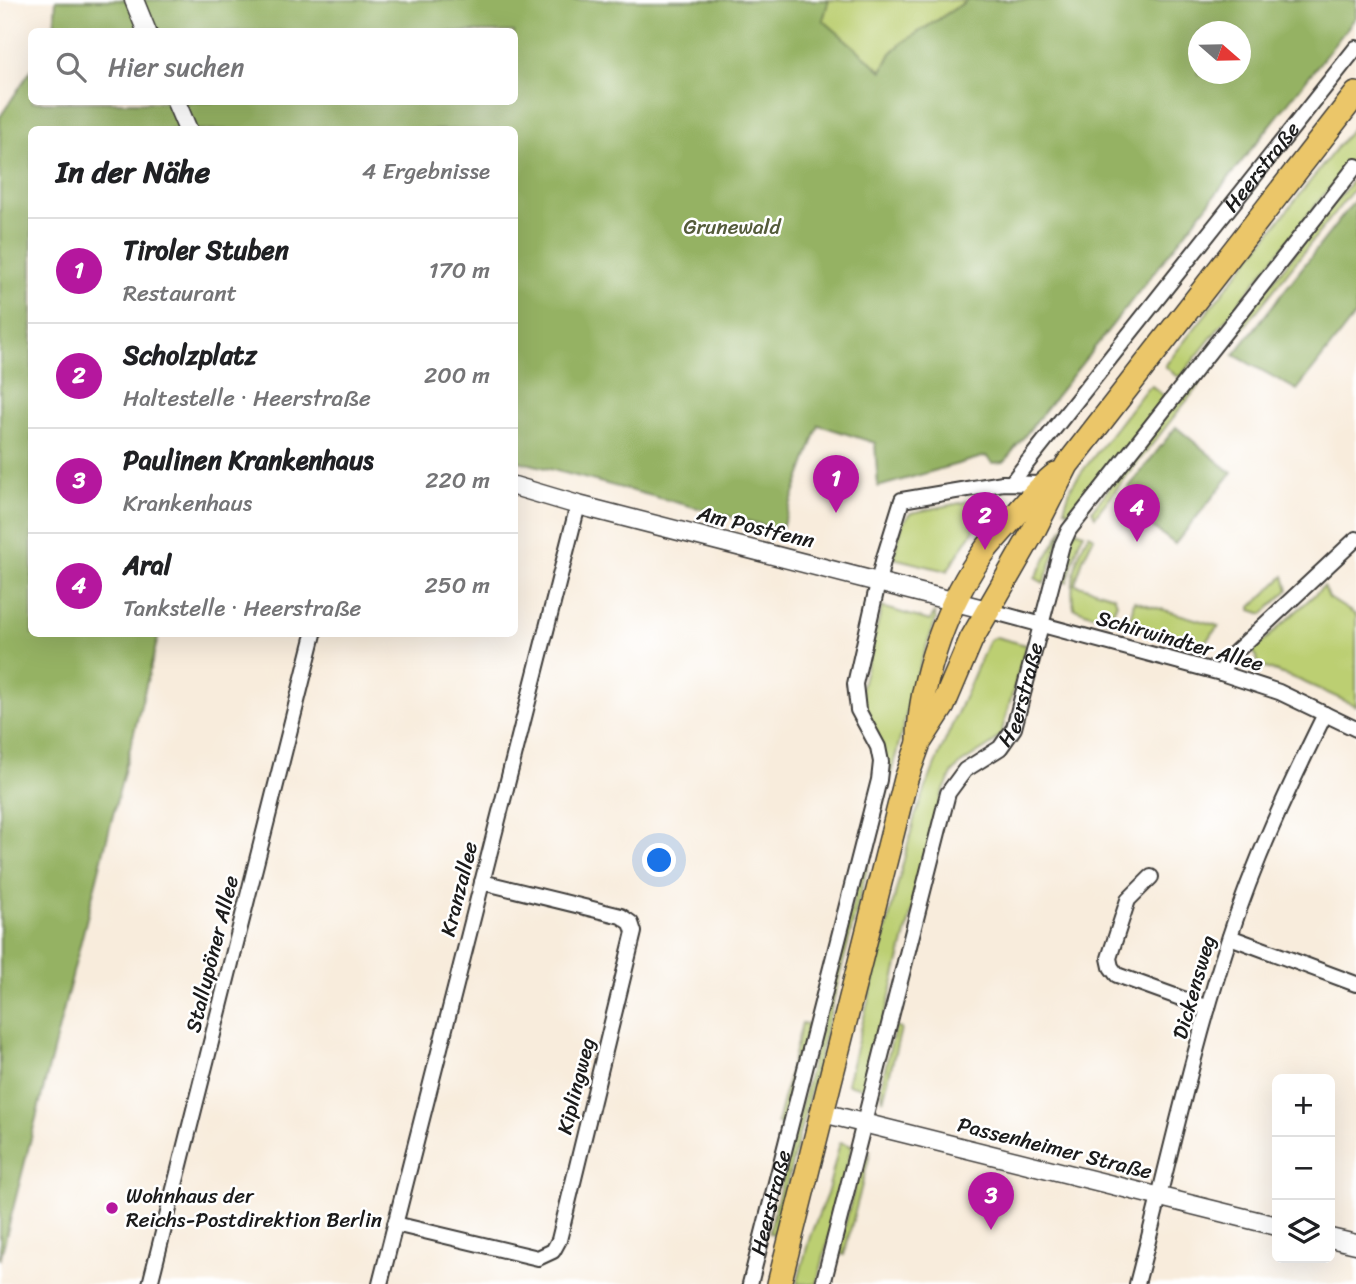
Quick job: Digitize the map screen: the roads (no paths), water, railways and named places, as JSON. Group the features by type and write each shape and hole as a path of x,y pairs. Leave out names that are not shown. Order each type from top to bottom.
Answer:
{"main road":[{"name":"Heerstraße","path":"779,1284 906,779 919,743 943,706 987,610 1033,532 1067,466 1356,94"},
{"name":"Heerstraße","path":"919,743 919,721 925,688 955,602 985,550 1042,484 1067,466"}],"street":[{"path":"134,0 145,28"},
{"name":"Heerstraße","path":"1012,482 1356,48"},
{"path":"177,105 186,126"},
{"name":"Heerstraße","path":"823,1284 948,793 965,770 1000,748 1014,728 1062,545 1069,530 1356,166"},
{"name":"Heerstraße","path":"750,1284 879,780 881,762 878,747 862,720 855,699 857,668 902,500 1012,482 1042,484"},
{"name":"Am Postfenn","path":"518,487 987,610"},
{"name":"Kranzallee","path":"380,1284 578,505"},
{"path":"1221,673 1228,659 1356,539"},
{"name":"Schirwindter Allee","path":"987,610 1221,673 1279,692 1356,729"},
{"name":"Stallupöner Allee","path":"150,1284 313,637"},
{"name":"Dickensweg","path":"1137,1284 1208,1008 1230,937 1268,834 1325,714"},
{"path":"1151,877 1128,900 1109,958 1111,967 1117,975 1208,1008"},
{"name":"Kiplingweg","path":"395,1224 538,1258 553,1251 560,1235 634,932 631,923 621,916 482,882"},
{"path":"1230,937 1356,984"},
{"name":"Passenheimer Straße","path":"823,1113 1272,1225"},
{"path":"1335,1239 1356,1244"}],"place":[{"name":"Tiroler Stuben","path":"836,513"},
{"name":"Aral","path":"1137,542"},
{"name":"Scholzplatz","path":"985,550"},
{"name":"Wohnhaus der Reichs-Postdirektion Berlin","path":"112,1208"},
{"name":"Paulinen Krankenhaus","path":"991,1230"}],"park label":[{"name":"Grunewald","path":"732,227"}]}
